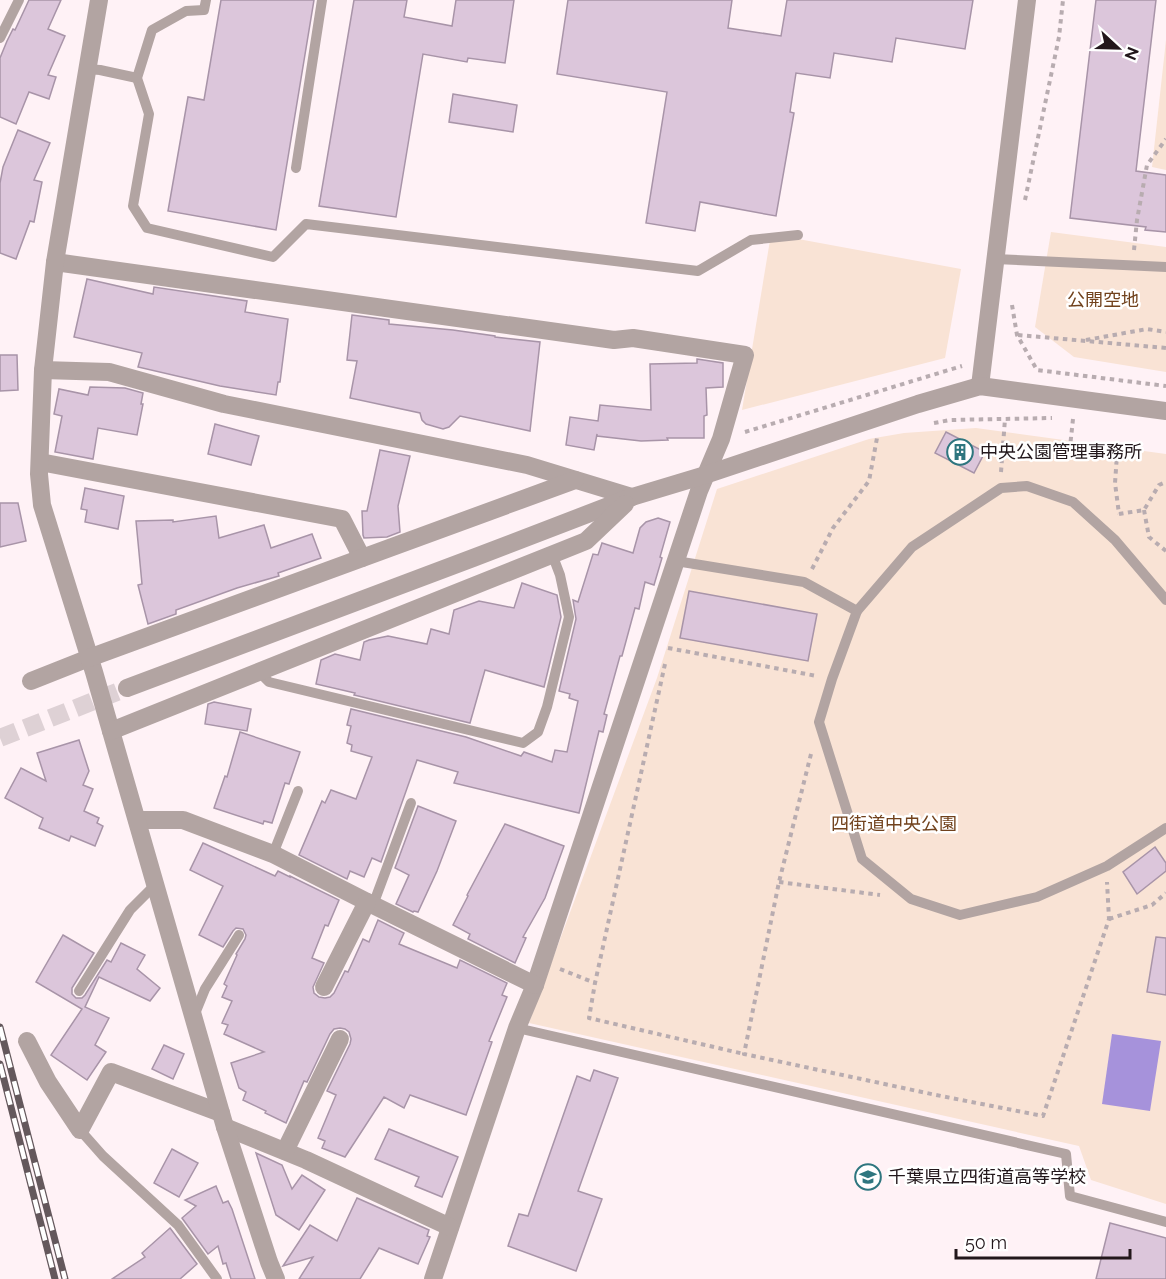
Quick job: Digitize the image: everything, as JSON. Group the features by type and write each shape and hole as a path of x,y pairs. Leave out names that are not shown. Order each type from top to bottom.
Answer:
{"street":[{"path":"99,0 55,262 43,370 39,474 42,505 111,731 223,1120 276,1279"},
{"path":"980,386 1028,0"},
{"path":"55,262 614,340 633,338 746,355 721,439 705,475 535,985 517,1028 433,1279"},
{"path":"43,370 109,372 224,404 526,465 632,496"},
{"path":"127,688 440,571 632,496 705,475 918,404 980,386 1166,411"},
{"path":"40,462 342,519 362,558"},
{"path":"31,681 575,480"},
{"path":"111,731 586,541 632,496"},
{"path":"136,820 183,820 273,854 535,985"},
{"path":"324,987 370,904"},
{"path":"285,1151 340,1039"},
{"path":"27,1041 48,1082 80,1130 111,1072 223,1120 450,1227"}],"lane":[{"path":"0,38 19,0"},
{"path":"206,0 204,10 186,11 152,30 137,78 149,114 133,206 147,228 273,256 306,224 698,271 751,240 798,236"},
{"path":"296,168 322,0"},
{"path":"87,69 137,78"},
{"path":"996,259 1166,267"},
{"path":"1166,600 1114,540 1073,502 1027,486 1000,488 912,547 856,611 819,722 862,859 911,899 960,915 1037,897 1107,866 1166,828"},
{"path":"259,672 269,682 523,743 538,732 547,707 569,617 560,575 552,554"},
{"path":"676,561 804,582 856,611"},
{"path":"273,854 298,791"},
{"path":"370,904 411,803"},
{"path":"79,991 130,910 155,885"},
{"path":"193,1017 205,989 239,935"},
{"path":"517,1028 1066,1154 1070,1196 1166,1222"},
{"path":"80,1130 103,1156 178,1225 212,1278"}],"path":[{"path":"1023,211 1059,37 1063,0"},
{"path":"1132,266 1137,220 1147,165 1166,139"},
{"path":"1011,301 1017,335 1037,370 1166,386"},
{"path":"1079,341 1147,329 1166,332"},
{"path":"1017,335 1166,348"},
{"path":"721,439 962,366"},
{"path":"929,423 950,420 1073,418 1070,447 1117,455 1115,483 1119,514"},
{"path":"1000,488 1005,419"},
{"path":"804,582 833,528 869,481 878,430"},
{"path":"1166,482 1159,485 1144,510 1149,537 1166,551"},
{"path":"1090,518 1144,510"},
{"path":"650,638 669,649 832,679"},
{"path":"666,660 589,1018 744,1054 1043,1116 1109,919 1107,866"},
{"path":"744,1054 779,882 819,722"},
{"path":"779,882 911,899"},
{"path":"1109,919 1152,905 1166,893"},
{"path":"542,962 595,983"}],"green space":[{"path":"1166,40 1166,170 1152,167"},
{"name":"公開空地","path":"1051,232 1166,247 1166,372 1074,357 1035,327"},
{"path":"771,234 961,269 945,358 742,410"},
{"name":"四街道中央公園","path":"976,428 1166,454 1166,1204 1091,1180 1079,1146 529,1023 657,678 717,489 869,439 904,433"}],"shaded area":[{"path":"1112,1034 1161,1041 1150,1111 1102,1104"}],"building":[{"path":"29,0 61,0 48,29 65,36 48,75 56,77 49,99 29,92 16,124 0,117 0,58"},
{"path":"221,0 314,0 276,230 168,211 188,97 204,100"},
{"path":"354,0 407,0 404,17 452,26 456,0 514,0 505,63 468,58 467,62 423,54 396,217 319,206"},
{"path":"568,0 732,0 728,28 781,36 787,0 973,0 965,49 896,38 892,62 834,53 830,78 796,73 790,112 794,113 776,216 700,202 695,231 646,223 667,92 557,74"},
{"path":"1096,0 1156,0 1136,171 1166,175 1166,232 1145,230 1146,227 1070,218"},
{"path":"453,94 517,105 513,132 449,122"},
{"path":"18,130 50,143 34,180 42,182 34,222 30,221 16,259 0,253 0,183 3,167"},
{"path":"87,279 153,294 154,287 247,301 245,312 288,319 280,382 278,382 276,395 220,386 138,367 142,353 74,337"},
{"path":"352,315 389,320 389,324 540,342 530,431 460,416 449,427 443,429 426,424 420,413 350,398 357,361 347,360"},
{"path":"0,355 17,355 18,390 0,391"},
{"path":"697,359 723,363 723,387 706,388 707,415 704,416 704,438 641,441 597,436 597,434 594,450 566,445 570,417 598,421 600,405 651,410 650,364 697,363"},
{"path":"90,387 125,388 143,393 137,435 98,428 93,459 55,452 62,416 54,414 59,389 88,395"},
{"path":"215,424 259,436 251,465 208,454"},
{"name":"中央公園管理事務所","path":"946,432 985,452 974,473 935,453"},
{"path":"380,450 410,456 398,506 400,532 387,537 364,538 362,511 367,511"},
{"path":"85,488 124,496 118,529 85,522 87,510 81,509"},
{"path":"0,503 18,503 26,541 0,547"},
{"path":"216,516 219,538 264,525 271,548 312,534 321,558 278,573 279,576 176,610 176,614 148,624 138,585 142,584 136,521 173,520 173,522"},
{"path":"658,518 670,522 660,557 662,558 654,585 645,582 639,609 635,608 604,714 607,715 603,732 599,731 579,813 454,783 458,772 417,760 381,862 372,858 364,877 350,871 347,879 299,855 322,801 325,803 331,790 356,799 372,757 351,751 352,745 347,743 351,726 347,725 351,709 466,737 521,756 524,752 552,762 555,750 567,752 578,701 569,698 570,694 559,691 576,619 573,600 578,602 593,554 598,555 602,543 633,553 640,528 646,522"},
{"path":"522,583 557,595 561,617 544,687 485,670 470,723 316,684 321,660 335,654 360,660 364,642 388,636 427,644 431,629 449,634 454,610 479,601 514,608"},
{"path":"689,591 817,614 808,661 680,638"},
{"path":"214,702 251,709 247,731 205,724 208,704"},
{"path":"240,732 300,752 289,784 285,783 272,823 264,821 263,824 214,808 225,776 227,777"},
{"path":"79,740 89,771 83,785 93,789 84,811 99,818 97,823 103,826 95,846 71,836 69,841 39,828 43,818 5,798 21,768 46,781 37,753"},
{"path":"418,806 456,821 418,912 413,912 396,904 409,875 395,868"},
{"path":"505,824 564,846 545,898 523,937 526,938 515,963 468,939 470,934 453,925"},
{"path":"203,843 275,876 278,871 290,876 339,900 328,926 325,925 312,958 324,963 313,987 314,993 319,997 330,997 334,993 345,971 348,972 363,939 369,942 378,920 404,933 399,944 457,968 460,960 507,983 502,995 507,997 489,1041 492,1042 466,1115 410,1095 404,1108 384,1097 345,1157 322,1148 325,1141 318,1138 336,1095 327,1091 351,1039 349,1032 340,1028 334,1029 330,1034 307,1082 304,1081 286,1123 243,1100 246,1092 239,1088 231,1063 264,1052 224,1034 228,1025 222,1023 232,1001 222,997 227,986 224,984 246,935 243,929 236,928 223,947 199,935 223,886 190,870"},
{"path":"1155,847 1166,863 1166,871 1137,894 1123,872"},
{"path":"63,935 94,953 72,988 72,994 76,998 82,998 85,995 107,960 111,962 121,943 145,955 137,969 160,988 150,1001 99,977 85,1007 109,1018 95,1045 106,1052 87,1080 51,1055 82,1009 36,982"},
{"path":"1156,937 1166,938 1166,995 1147,992"},
{"path":"164,1045 184,1054 173,1079 152,1069"},
{"path":"594,1070 618,1078 578,1191 602,1199 576,1271 508,1246 519,1214 528,1216 577,1076 590,1081"},
{"path":"389,1129 458,1157 442,1197 415,1186 419,1177 375,1159"},
{"path":"172,1149 198,1163 179,1197 154,1183"},
{"path":"256,1153 282,1165 292,1189 302,1175 325,1190 299,1230 276,1215"},
{"path":"216,1186 223,1203 228,1201 232,1209 255,1279 231,1279 226,1263 223,1264 218,1246 208,1254 182,1218 196,1206 185,1200"},
{"path":"357,1198 429,1230 427,1236 430,1237 418,1264 379,1248 360,1279 299,1279 313,1257 283,1266 310,1225 337,1241"},
{"path":"1110,1223 1166,1238 1166,1279 1096,1279"},
{"path":"170,1228 197,1264 180,1279 112,1279 145,1257 142,1253"}],"tunnel":[{"path":"0,738 127,688"}],"railway":[{"path":"0,1027 65,1279"},
{"path":"0,1064 55,1279"}],"place":[{"name":"中央公園管理事務所","path":"960,452"},
{"name":"千葉県立四街道高等学校","path":"868,1177"}]}
